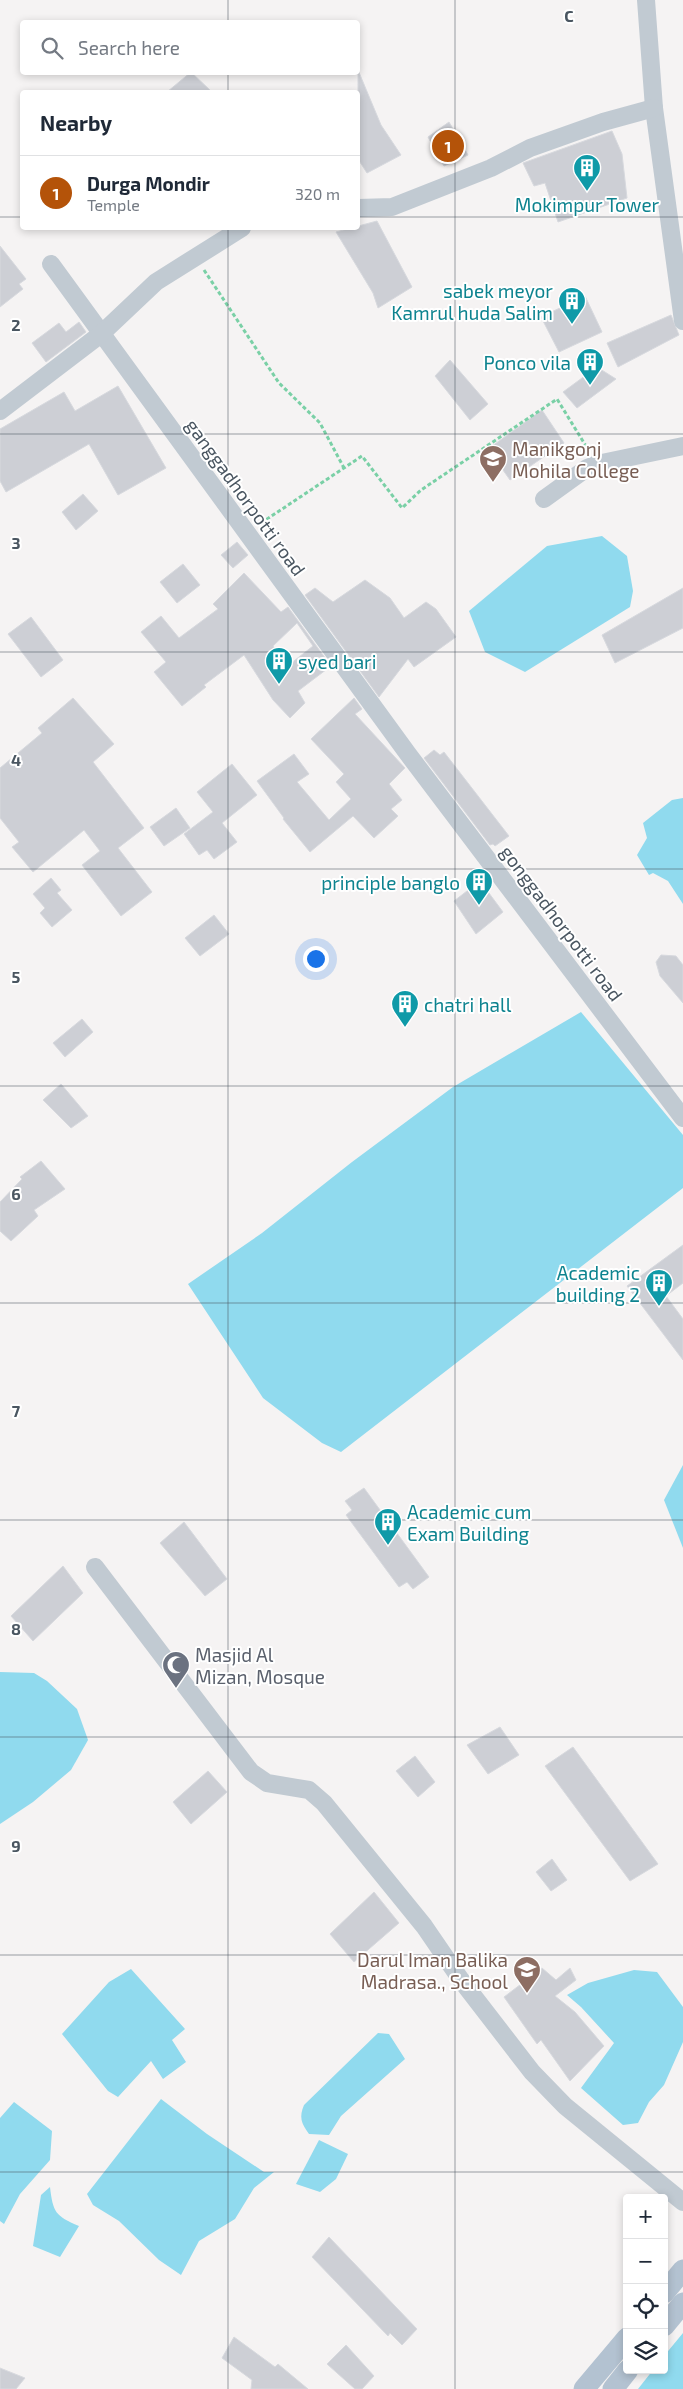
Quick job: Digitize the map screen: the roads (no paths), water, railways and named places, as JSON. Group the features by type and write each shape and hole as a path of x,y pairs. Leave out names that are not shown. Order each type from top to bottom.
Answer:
{"main road":[{"path":"668,2288 683,2270"},
{"path":"668,2321 683,2304"},
{"path":"584,2389 623,2343"},
{"path":"613,2389 625,2374"}],"street":[{"path":"646,0 654,108 683,321"},
{"path":"360,208 392,206 491,168 530,148 603,122 654,108"},
{"path":"0,411 101,334 156,282 239,230"},
{"name":"ganggadhorpotti road","path":"51,264 408,754"},
{"path":"544,500 587,468 597,464 683,446"},
{"name":"gonggadhorpotti road","path":"408,754 683,1118"},
{"path":"96,1567 252,1772 266,1782 309,1790 324,1803 424,1926 461,1980 532,2072 565,2106 683,2202"}],"water":[{"path":"602,536 627,556 633,591 630,607 525,672 485,652 469,611 547,546"},
{"path":"683,798 683,904 668,881 653,873 649,875 637,855 647,838 643,823 672,800"},
{"path":"581,1012 683,1135 683,1188 341,1452 322,1443 263,1398 188,1284 262,1233 352,1162 453,1087"},
{"path":"683,1465 683,1548 664,1500"},
{"path":"0,1672 34,1673 47,1681 77,1709 88,1740 71,1770 33,1802 0,1824"},
{"path":"131,1969 185,2029 172,2040 186,2062 163,2079 151,2061 118,2097 108,2091 62,2034 109,1982"},
{"path":"634,1970 657,1972 683,2007 683,2042 664,2085 649,2102 638,2123 623,2125 581,2088 614,2043 581,2007 567,1995 588,1983"},
{"path":"378,2033 389,2034 405,2059 341,2116 329,2135 309,2134 302,2120 304,2105"},
{"path":"161,2099 207,2134 264,2172 274,2172 254,2188 235,2219 199,2241 181,2275 159,2260 119,2221 93,2205 87,2194"},
{"path":"14,2102 52,2131 50,2160 20,2194 4,2224 0,2221 0,2118"},
{"path":"319,2140 348,2154 336,2179 320,2192 296,2184"},
{"path":"50,2187 54,2208 60,2216 79,2226 60,2257 33,2246 41,2195"},
{"path":"683,2333 683,2389 638,2389 650,2374 668,2374 668,2351"}],"place":[{"name":"Durga Mondir","path":"448,146"},
{"name":"Mokimpur Tower","path":"587,192"},
{"name":"sabek meyor Kamrul huda Salim","path":"572,325"},
{"name":"Ponco vila","path":"590,386"},
{"name":"Manikgonj Mohila College","path":"493,483"},
{"name":"syed bari","path":"279,685"},
{"name":"principle banglo","path":"479,906"},
{"name":"chatri hall","path":"405,1028"},
{"name":"Academic building 2","path":"659,1307"},
{"name":"Academic cum Exam Building","path":"388,1546"},
{"name":"Masjid Al Mizan, Mosque","path":"176,1689"},
{"name":"Darul Iman Balika Madrasa., School","path":"527,1994"}]}
